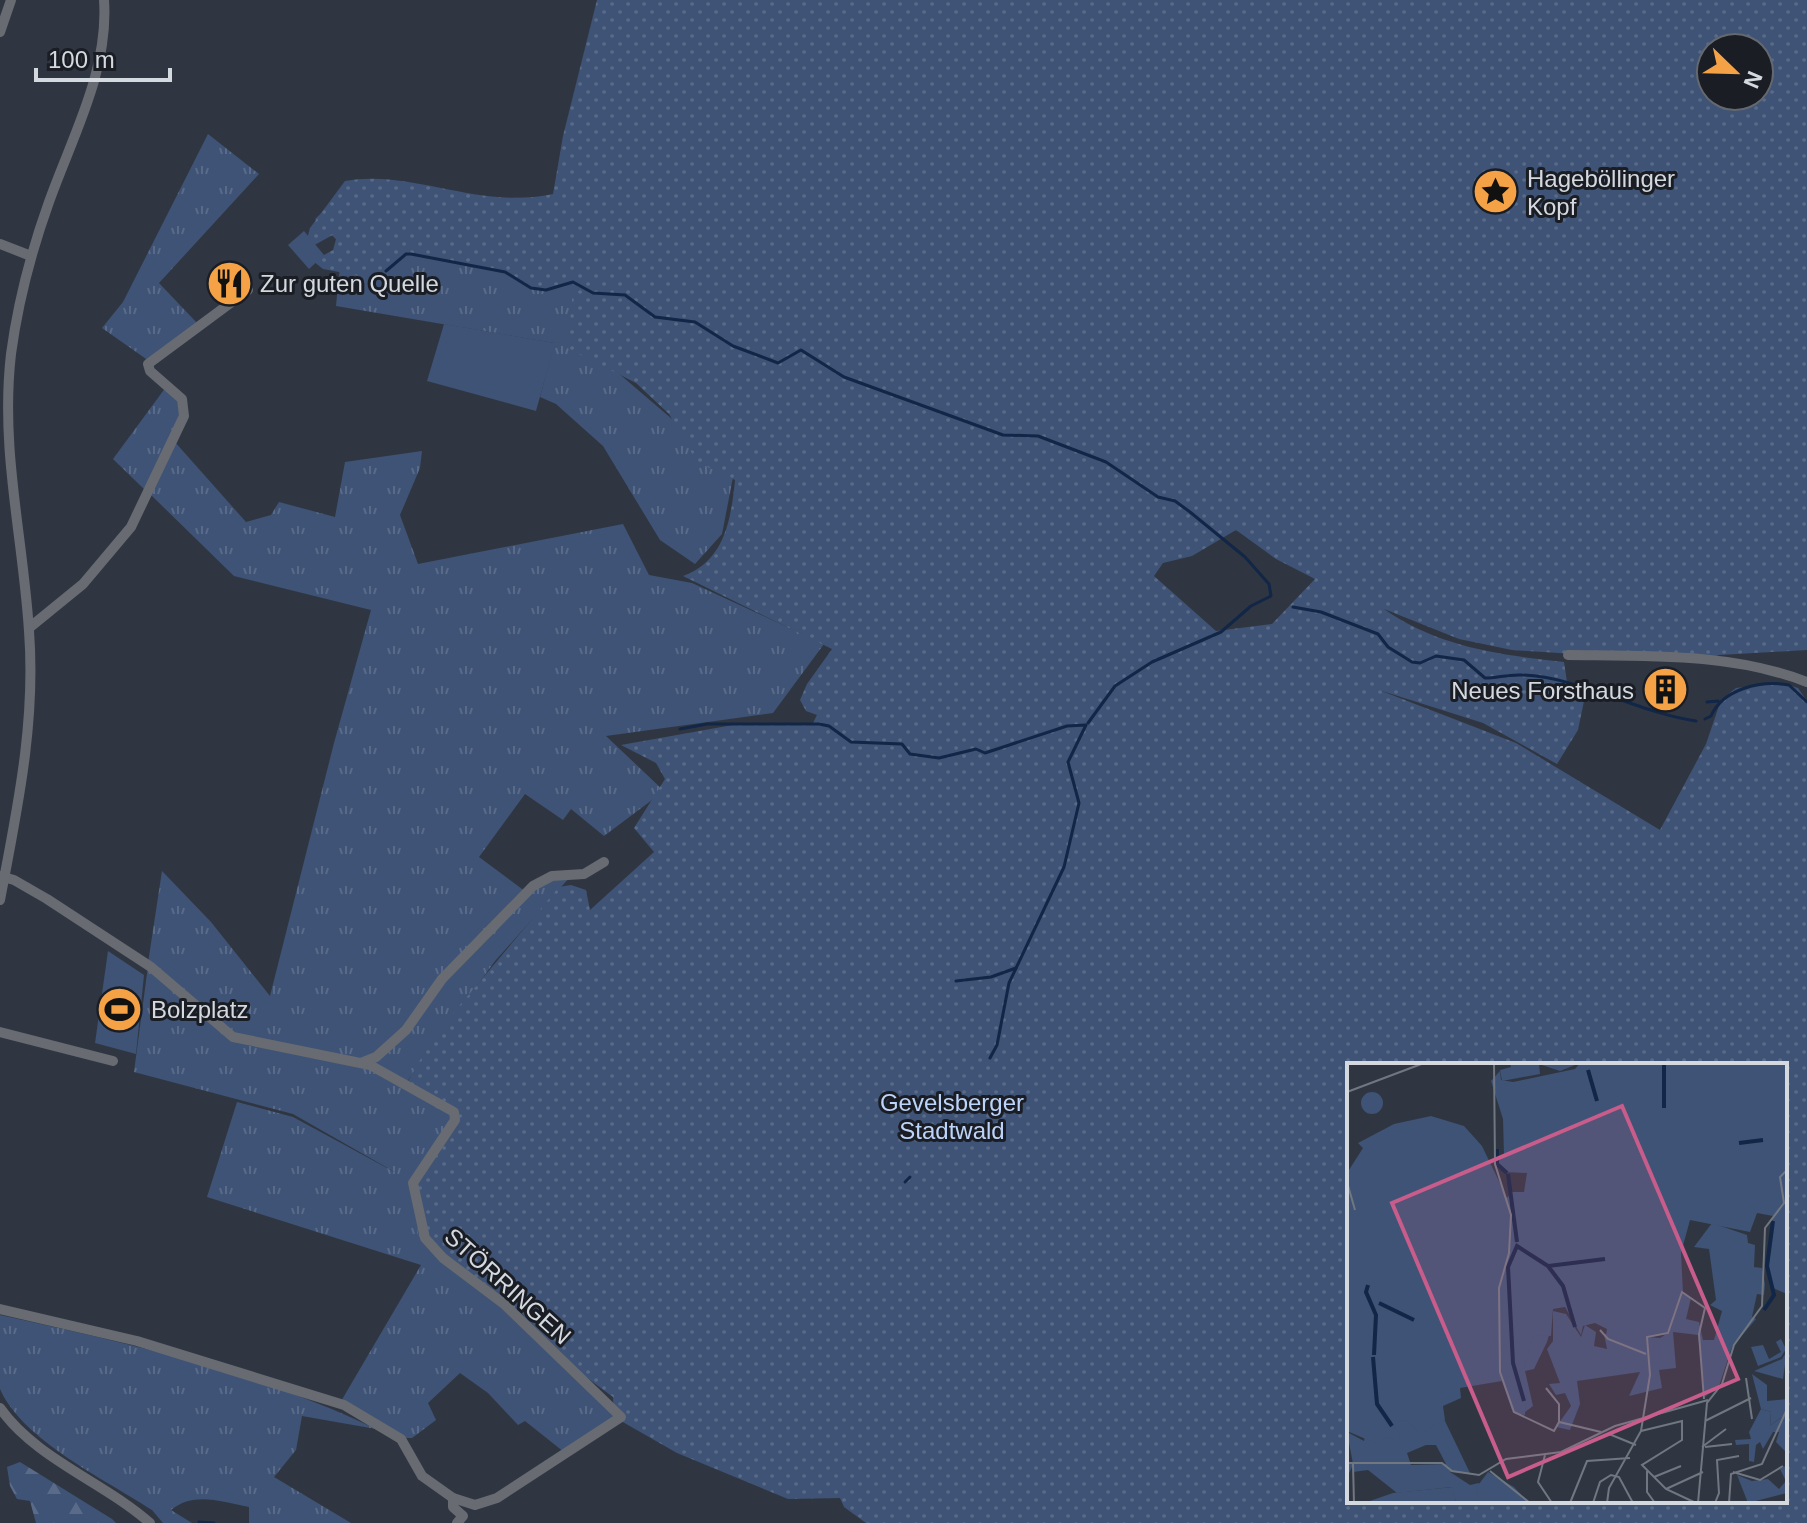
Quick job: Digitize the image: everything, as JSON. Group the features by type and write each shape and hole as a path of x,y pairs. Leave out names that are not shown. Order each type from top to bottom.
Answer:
{"street":[{"path":"0,32 11,0"},
{"path":"0,900 28,742 29,628 10,484 7,416 12,346 31,256 97,72 104,32 104,0"},
{"path":"0,244 31,256"},
{"path":"29,628 83,584 131,527 184,416 182,399 150,371 148,364 248,290"},
{"path":"1568,655 1713,661 1785,673 1807,682"},
{"path":"361,1063 376,1057 406,1030 442,979 533,886 552,876 584,874 604,862"},
{"name":"STÖRRINGEN","path":"2,877 47,899 151,967 233,1037 361,1063 454,1112 455,1120 413,1183 425,1238 443,1258 504,1304 621,1417 497,1498 475,1505 453,1498"},
{"path":"0,1032 113,1061"},
{"path":"0,1309 137,1341 344,1405 401,1439 422,1476 453,1498 453,1507 463,1516 457,1523"},
{"path":"0,1408 31,1440 118,1497 150,1523"}],"green space":[{"name":"Gevelsberger Stadtwald","path":"597,0 1807,0 1807,650 1719,655 1698,662 1512,650 1459,639 1384,609 1448,641 1493,652 1564,662 1567,682 1584,701 1578,730 1557,764 1483,723 1379,690 1516,743 1660,830 1706,744 1721,700 1736,688 1782,683 1798,688 1807,701 1807,1523 866,1523 844,1507 840,1498 788,1499 677,1453 614,1417 613,1397 540,1343 518,1307 454,1269 418,1235 413,1193 451,1117 404,1088 434,1036 559,887 571,885 586,890 590,910 654,852 634,828 665,779 656,763 621,745 744,723 813,723 817,715 806,711 800,700 807,684 832,649 683,576 697,569 717,549 728,524 735,480 697,462 669,414 636,383 567,348 574,281 542,289 529,288 504,272 407,253 388,269 387,281 323,269 313,261 333,250 338,232 311,247 306,243 310,228 345,181 396,180 472,194 525,198 553,194 563,136","holes":["1236,530 1276,559 1315,579 1272,624 1216,631 1154,576 1163,563 1192,556"]},
{"path":"208,134 259,174 159,283 198,324 149,361 102,328 123,302"},
{"path":"349,188 403,199 616,214 576,337 734,472 722,534 695,564 660,540 603,446 556,404 540,397 554,343 336,306 342,245 315,219"},
{"path":"304,231 324,255 309,269 288,245"},
{"path":"444,324 555,343 536,411 427,381"},
{"path":"166,387 181,400 182,409 147,492 113,459"},
{"path":"174,441 246,522 271,515 279,502 335,517 345,462 422,451 420,468 400,515 418,564 623,524 649,575 692,583 824,644 773,713 606,736 664,791 604,836 571,809 563,820 525,794 479,857 526,892 387,1046 362,1060 239,1039 148,963 162,871 211,922 270,996 371,610 234,576 151,495"},
{"path":"570,877 495,961 406,1083 366,1063 377,1058 434,992 544,881"},
{"name":"Bolzplatz","path":"108,951 144,975 136,1054 95,1043"},
{"path":"148,966 233,1039 249,1045 361,1064 453,1113 525,1327 620,1417 564,1452 525,1421 518,1425 488,1393 460,1373 428,1403 436,1420 412,1438 401,1438 340,1403 421,1265 207,1197 237,1102 293,1117 400,1175 293,1114 134,1072"},
{"path":"0,1315 144,1348 239,1375 376,1429 302,1416 296,1450 274,1477 351,1523 249,1523 249,1507 199,1499 171,1510 192,1523 163,1523 152,1510 46,1442 11,1408 0,1389"},
{"path":"20,1462 116,1523 36,1523 30,1501 17,1499 10,1486 7,1467"}],"waterway":[{"path":"386,271 406,254 411,254 505,272 531,288 546,290 573,282 593,293 625,295 655,317 695,322 733,346 778,363 801,350 844,377 1003,435 1038,436 1106,462 1158,497 1175,501 1245,557 1269,584 1271,596 1251,606 1221,632 1152,662 1115,686 1088,723"},
{"path":"1293,607 1321,612 1378,634 1388,647 1412,662 1420,663 1436,656 1464,660 1485,678 1517,675 1564,681 1652,711 1696,721"},
{"path":"1705,719 1724,699 1755,685 1789,685 1807,702"},
{"path":"1707,702 1718,701"},
{"path":"680,729 707,724 819,724 829,726 851,742 902,744 910,754 939,758 976,749 985,753 1067,726 1086,725 1068,762 1079,803 1064,867 1009,983 997,1045 990,1058"},
{"path":"956,981 991,977 1016,968"},
{"path":"905,1182 910,1177"},
{"path":"199,1522 214,1523"}],"place":[{"name":"Hageböllinger Kopf","path":"1496,192"},
{"name":"Zur guten Quelle","path":"229,283"},
{"name":"Neues Forsthaus","path":"1665,690"},
{"name":"Bolzplatz","path":"120,1009"}]}
